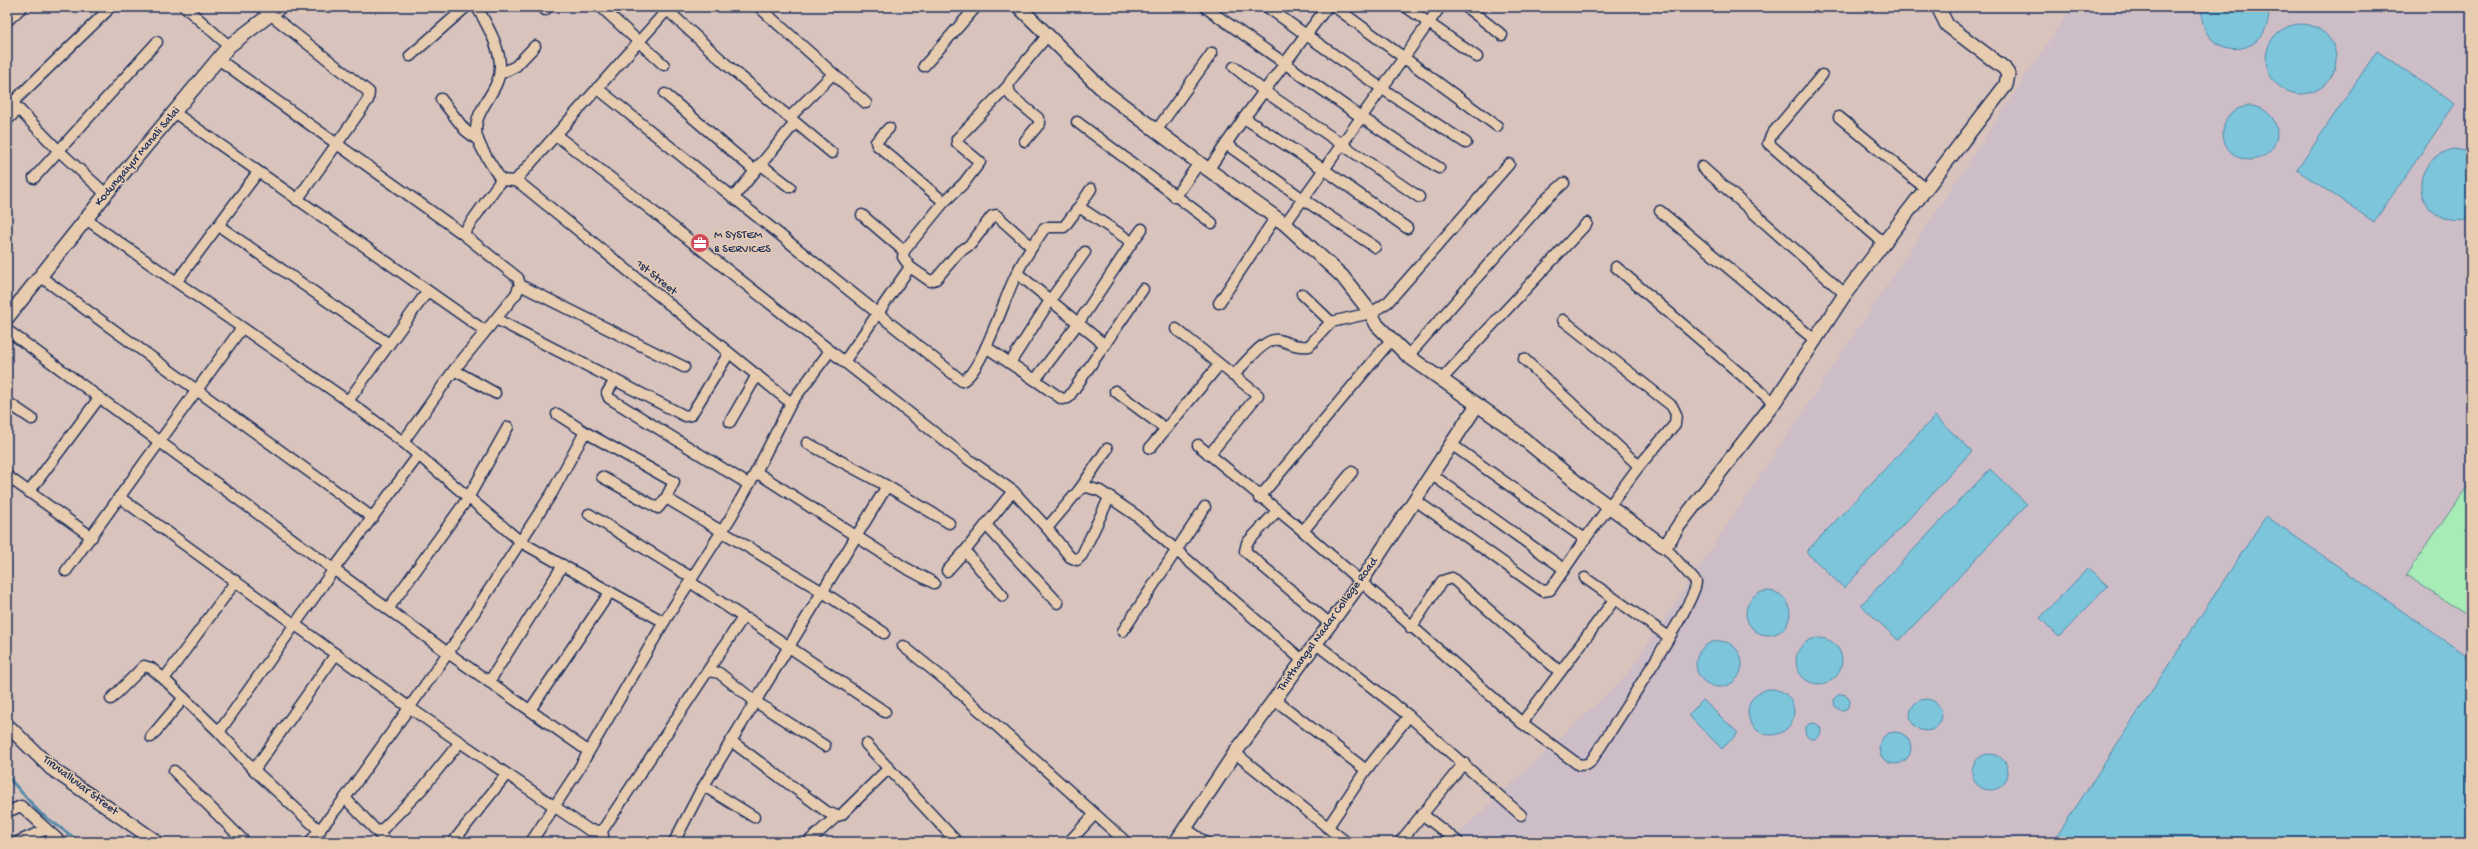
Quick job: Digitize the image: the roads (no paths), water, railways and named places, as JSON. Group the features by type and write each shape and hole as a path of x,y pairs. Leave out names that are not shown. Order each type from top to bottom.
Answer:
{"street":[{"path":"7,21 22,7"},
{"path":"184,7 229,46"},
{"path":"410,56 466,7"},
{"path":"477,7 493,40 499,58 500,74 478,116 478,140"},
{"path":"601,7 637,42 664,65"},
{"path":"759,7 866,103"},
{"path":"924,66 976,7"},
{"path":"1019,7 1104,91 1204,167 1280,221 1342,276 1371,313 1377,325 1408,356 1515,432 1608,506 1665,547 1696,582 1697,586 1669,637 1588,764 1574,763 1522,723 1411,628 1303,531 1260,498 1198,445"},
{"path":"1267,7 1381,88 1466,143"},
{"path":"1175,197 1226,144 1327,7"},
{"path":"1335,7 1497,126"},
{"path":"1406,7 1478,57"},
{"path":"1219,303 1280,221 1303,199 1403,56 1440,7"},
{"path":"1466,7 1502,35"},
{"path":"1665,547 1684,519 1774,403 1816,341 1845,294 1986,113 2006,85 2008,74 2004,68 1947,25 1938,7"},
{"path":"501,180 515,181 665,8 728,66 832,153"},
{"path":"1206,8 1361,116 1439,168"},
{"path":"270,9 369,92 368,100 297,200"},
{"name":"Kodungaiyur Manali Salai","path":"7,318 87,220 106,194 175,113 229,46 270,9"},
{"path":"7,120 13,103 107,11"},
{"path":"1032,247 996,214 992,216 971,244 958,253 936,279 930,281 910,267 903,256 904,251 944,202 964,183 980,162 957,143 957,138 1008,86 1048,36"},
{"path":"34,178 157,42"},
{"path":"500,74 516,66 535,46"},
{"path":"1156,131 1212,52"},
{"path":"218,59 336,145 463,234 513,273 520,285 684,367"},
{"path":"1234,67 1264,91 1419,197"},
{"path":"733,198 792,120 833,74"},
{"path":"1822,74 1772,134 1768,144 1884,243"},
{"path":"1008,86 1011,96 1038,118 1040,122 1025,141"},
{"path":"597,88 962,382 969,379 986,347 1017,273 1032,247 1044,229 1049,227 1064,227 1090,189"},
{"path":"665,94 757,167 790,187"},
{"path":"441,99 465,130 478,140 501,180"},
{"path":"13,103 58,150 106,194"},
{"path":"175,113 427,292 485,331"},
{"path":"1839,117 1926,189"},
{"path":"1244,118 1324,170 1407,228"},
{"path":"1077,122 1175,197 1212,223"},
{"path":"889,128 876,142 877,145 944,202"},
{"path":"556,135 964,456 1013,491 1047,528 1070,557 1077,560 1082,555 1110,496"},
{"path":"1226,144 1303,199 1376,247"},
{"path":"1233,376 1264,343 1271,339 1279,340 1294,347 1309,346 1331,322 1371,313 1388,302 1509,164"},
{"path":"1702,167 1845,294"},
{"path":"177,281 258,172"},
{"path":"463,234 501,180"},
{"name":"1st Street","path":"515,181 791,403"},
{"path":"1408,356 1544,201 1564,183"},
{"path":"1079,207 1126,238 1131,244"},
{"path":"1660,211 1816,341"},
{"path":"862,215 904,251"},
{"path":"87,220 177,281 241,329 348,401 403,442 521,542 664,622"},
{"path":"1441,380 1587,223"},
{"path":"219,226 389,344"},
{"path":"1035,380 1079,322 1142,229"},
{"path":"1010,363 1050,299 1085,252"},
{"path":"844,362 910,267"},
{"path":"1616,267 1774,403"},
{"path":"1017,273 1079,322 1105,345"},
{"path":"41,277 198,389 373,518"},
{"path":"403,442 454,370 516,294 520,285"},
{"path":"986,347 1062,399 1068,398 1143,289"},
{"path":"348,401 427,292"},
{"path":"1302,294 1331,322"},
{"path":"496,319 688,417 728,353"},
{"path":"1415,500 1540,590 1546,592 1550,590 1608,506 1639,466 1675,424 1675,410 1563,320"},
{"path":"66,571 241,329"},
{"path":"1176,329 1258,395 1209,455"},
{"path":"7,330 448,653 588,752"},
{"path":"1260,498 1391,340"},
{"path":"531,842 555,807 664,622 721,532 756,472 791,403 830,351"},
{"path":"1524,358 1639,466"},
{"path":"1150,448 1219,365"},
{"path":"454,370 494,393"},
{"path":"730,422 756,375"},
{"path":"615,380 607,394 609,398 748,484"},
{"path":"1115,390 1166,429"},
{"path":"30,492 99,398"},
{"path":"7,402 32,419"},
{"name":"Thirthangal Nadar College Road","path":"1176,842 1235,753 1302,660 1361,582 1477,405"},
{"path":"557,414 585,432 674,482 666,498 658,508 602,477"},
{"path":"388,609 468,498 508,427"},
{"path":"310,842 345,798 448,653 552,493 585,432"},
{"path":"807,443 887,486 949,523"},
{"path":"1451,444 1585,539"},
{"path":"1047,528 1080,489 1107,449"},
{"path":"219,732 296,625 334,569 418,456"},
{"path":"756,472 856,537 934,583"},
{"path":"1303,531 1352,472"},
{"path":"1431,474 1564,569"},
{"path":"7,476 92,536"},
{"path":"674,842 704,786 887,486"},
{"path":"1080,489 1087,487 1110,496 1137,516 1302,660"},
{"path":"947,571 1013,491"},
{"path":"119,497 410,708 506,775 589,830 602,831"},
{"path":"666,498 823,592 884,633"},
{"path":"1123,631 1205,507"},
{"path":"1277,511 1247,543 1245,551 1330,624"},
{"path":"589,514 691,580 746,619 885,712"},
{"path":"986,524 1058,603"},
{"path":"965,551 1003,596"},
{"path":"489,682 563,566"},
{"path":"1411,628 1442,581 1452,578 1560,672"},
{"path":"1585,578 1614,600 1669,637"},
{"path":"164,679 236,581"},
{"path":"530,710 610,592"},
{"path":"1522,723 1614,600"},
{"path":"604,842 602,831 703,676 709,671 740,621 746,619"},
{"path":"1315,643 1409,716 1522,815"},
{"path":"903,646 949,683 1094,815 1126,842"},
{"path":"254,770 336,654"},
{"path":"111,699 144,666 151,668 219,732 254,770 320,831"},
{"path":"709,671 718,673 756,702 825,746"},
{"path":"151,737 184,698"},
{"path":"1274,699 1366,770"},
{"path":"1328,827 1366,770 1409,716"},
{"name":"Tiruvalluvar Street","path":"7,725 52,769 157,842"},
{"path":"731,741 827,812 837,816"},
{"path":"379,833 422,789 460,742"},
{"path":"866,744 957,842"},
{"path":"1235,753 1346,842"},
{"path":"1400,842 1464,763"},
{"path":"808,842 837,816 841,815 889,768"},
{"path":"174,771 245,842"},
{"path":"453,842 506,775"},
{"path":"704,786 754,818"},
{"path":"345,798 387,842"},
{"path":"7,812 21,806 45,830 61,842"},
{"path":"1422,814 1458,842"},
{"path":"1069,842 1094,815"},
{"path":"1186,828 1205,842"},
{"path":"17,842 45,830"}],"water":[{"path":"2202,7 2269,7 2267,26 2259,39 2248,46 2234,49 2221,46 2210,38 2203,25"},
{"path":"2301,24 2314,27 2326,34 2333,46 2336,59 2333,72 2326,84 2314,91 2301,94 2288,91 2276,84 2269,72 2266,59 2269,46 2276,34 2288,27"},
{"path":"2377,51 2455,104 2374,222 2297,170"},
{"path":"2250,106 2260,108 2269,114 2275,123 2277,133 2275,143 2269,152 2260,158 2250,160 2240,158 2231,152 2225,143 2223,133 2225,123 2231,114 2240,108"},
{"path":"2454,149 2471,152 2471,219 2453,220 2438,216 2428,206 2422,194 2421,181 2426,168 2437,157"},
{"path":"1935,416 1972,451 1844,588 1806,552"},
{"path":"1990,469 2027,504 1899,641 1861,605"},
{"path":"2266,516 2471,659 2471,842 2053,842"},
{"path":"2088,568 2108,586 2059,637 2040,618"},
{"path":"1772,591 1784,597 1789,605 1789,621 1784,629 1776,634 1764,635 1752,629 1747,621 1746,609 1752,597 1760,592"},
{"path":"1819,638 1832,642 1838,648 1842,661 1838,674 1832,680 1819,684 1806,680 1800,674 1796,661 1800,648 1806,642"},
{"path":"1719,641 1732,645 1738,651 1742,664 1738,677 1732,683 1719,687 1706,683 1700,677 1696,664 1700,651 1706,645"},
{"path":"1771,689 1784,693 1790,699 1794,712 1790,725 1784,731 1771,735 1758,731 1752,725 1748,712 1752,699 1758,693"},
{"path":"1839,694 1845,694 1850,699 1848,708 1845,710 1839,710 1834,705 1834,699"},
{"path":"1923,699 1929,699 1938,703 1942,715 1938,727 1929,731 1923,731 1914,727 1910,718 1910,712 1914,703"},
{"path":"1703,700 1738,733 1722,749 1688,715"},
{"path":"1810,723 1816,723 1821,728 1819,737 1816,739 1810,739 1805,734 1805,728"},
{"path":"1892,732 1898,732 1907,736 1911,748 1907,760 1898,764 1892,764 1883,760 1879,751 1879,745 1883,736"},
{"path":"1993,754 2003,759 2007,765 2007,779 2003,785 1997,789 1987,790 1977,785 1973,779 1972,769 1977,759 1983,755"}],"waterway":[{"path":"7,776 40,813 80,842"}],"place":[{"name":"M SYSTEM & SERVICES","path":"700,243"}]}
